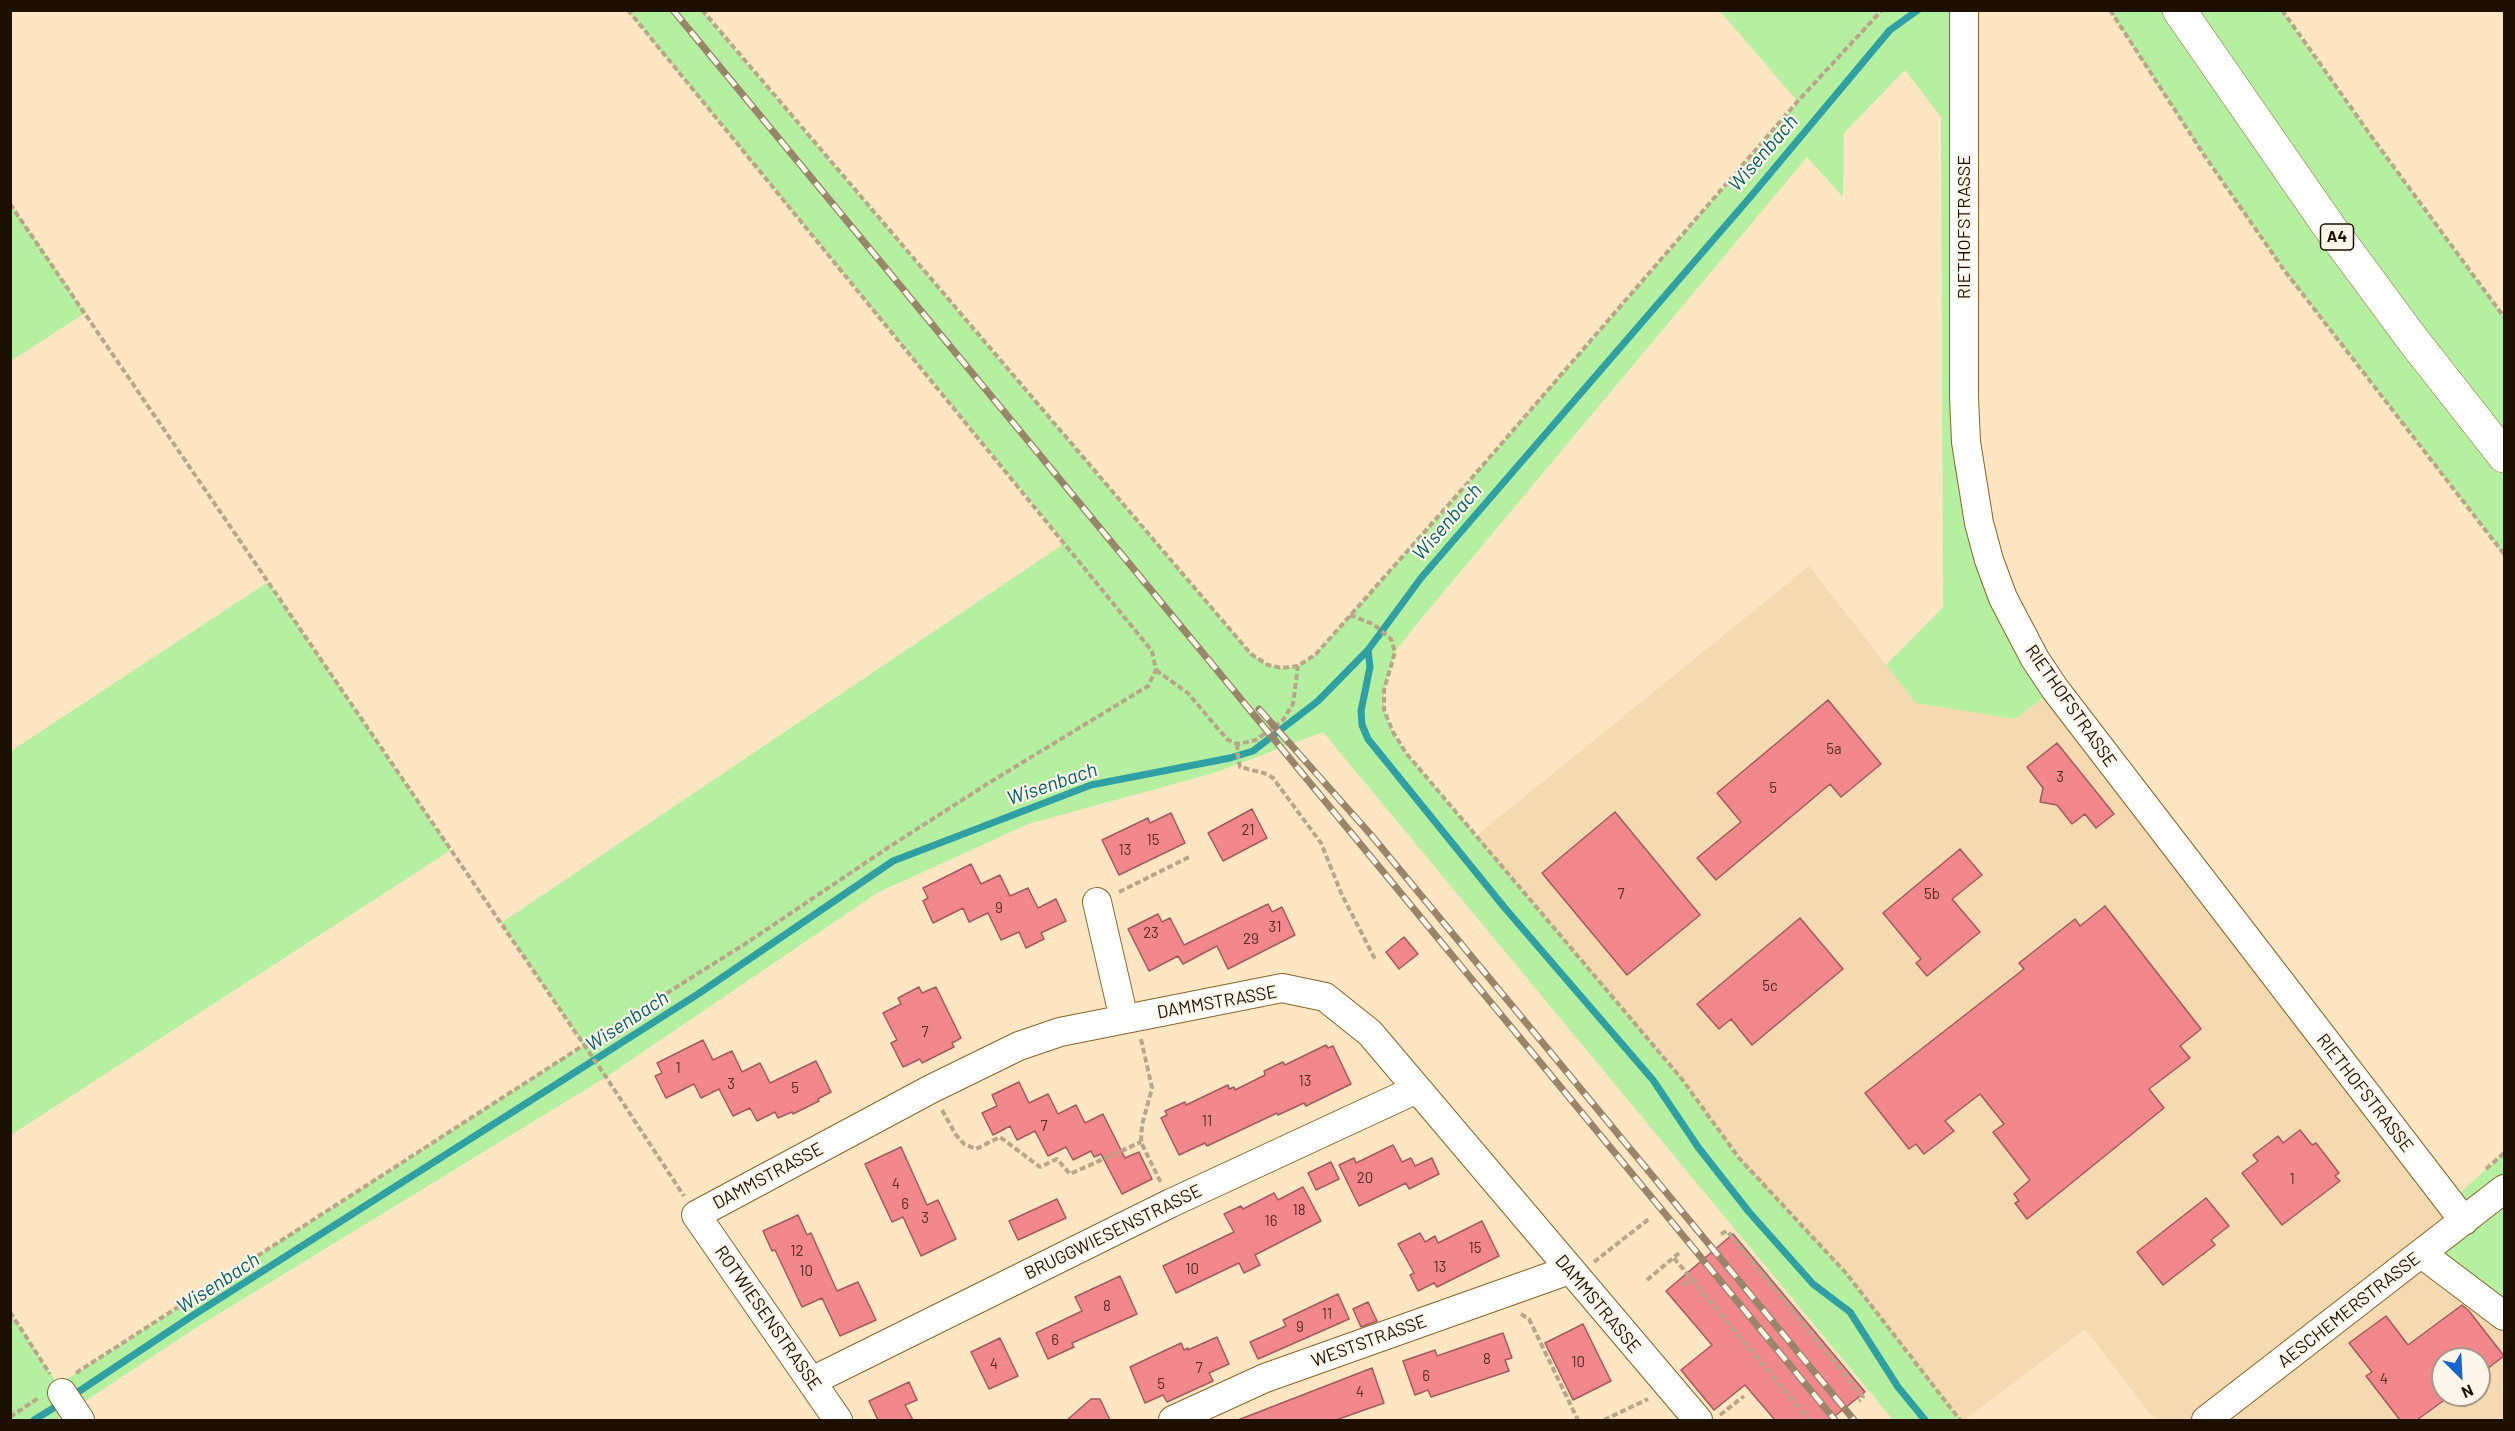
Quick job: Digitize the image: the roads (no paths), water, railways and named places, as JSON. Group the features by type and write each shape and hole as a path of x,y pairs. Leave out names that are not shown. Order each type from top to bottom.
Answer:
{"highway":[{"name":"A4","path":"2179,10 2342,244 2505,456"},
{"name":"A4","path":"2194,10 2338,218 2505,436"}],"street":[{"name":"RIETHOFSTRASSE","path":"1964,10 1966,442 1979,523 2003,598 2035,659 2055,690 2464,1221"},
{"path":"1097,903 1130,1018"},
{"name":"DAMMSTRASSE","path":"696,1215 931,1089 1015,1047 1039,1038 1282,988 1324,997 1370,1033 1670,1388 1708,1418"},
{"name":"BRUGGWIESENSTRASSE","path":"812,1381 1171,1203 1417,1089"},
{"name":"AESCHEMERSTRASSE","path":"2205,1420 2498,1194"},
{"name":"ROTWIESENSTRASSE","path":"696,1215 838,1420"},
{"path":"2422,1254 2505,1316"},
{"name":"WESTSTRASSE","path":"1173,1420 1265,1378 1569,1270"}],"waterway":[{"name":"Wisenbach","path":"72,1396 192,1316 698,994 893,861 1091,785 1230,758 1253,751 1318,701 1368,650 1421,578 1752,195 1890,30 1918,10"},
{"path":"1368,650 1370,667 1361,711 1362,725 1368,739 1504,907 1653,1080 1698,1147 1749,1212 1813,1284 1850,1312 1898,1387 1925,1420"},
{"name":"Wisenbach","path":"34,1420 60,1404"}],"railway":[{"path":"673,10 1835,1420"},
{"path":"1259,709 1372,836 1854,1420"}]}
